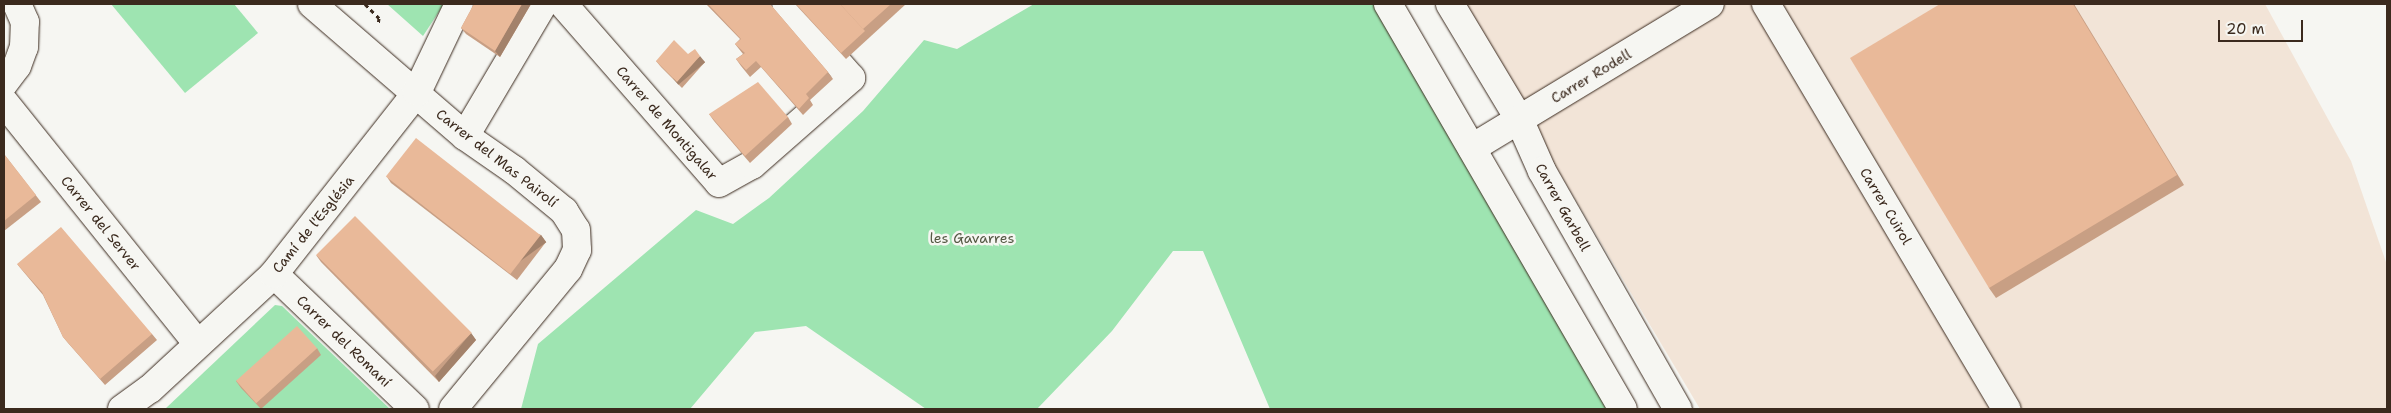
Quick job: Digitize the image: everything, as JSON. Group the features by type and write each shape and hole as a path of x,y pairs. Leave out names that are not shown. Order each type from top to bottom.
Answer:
{"street":[{"path":"4,83 17,66 24,48 25,22 17,4"},
{"name":"Carrer del Mas Pairolí","path":"312,4 417,92 465,136 514,170 564,211 576,230 577,250 557,283 454,409"},
{"name":"Camí de l'Església","path":"122,409 198,344 274,274 417,92 459,4"},
{"path":"465,136 543,4"},
{"name":"Carrer de Montigalar","path":"563,4 718,183 752,165 851,78 786,4"},
{"path":"1388,4 1623,409"},
{"name":"Carrer Garbell","path":"1450,4 1519,119 1542,171 1678,409"},
{"name":"Carrer Rodell","path":"1472,148 1710,4"},
{"name":"Carrer Cuirol","path":"1766,4 2006,409"},
{"name":"Carrer del Server","path":"4,102 198,344"},
{"name":"Carrer del Romaní","path":"274,274 415,409"}],"shaded area":[{"path":"1459,4 2265,4 2351,161 2387,265 2387,409 1700,409"}],"green space":[{"path":"111,4 234,4 258,33 185,93"},
{"path":"387,4 444,4 423,36"},
{"name":"les Gavarres","path":"1034,4 1386,4 1622,409 1270,409 1203,251 1173,251 1112,331 1037,409 926,409 806,326 755,332 690,409 521,409 538,344 696,210 733,224 769,198 863,111 924,40 957,49"},
{"path":"275,305 282,306 390,409 165,409"}],"building":[{"path":"474,4 522,4 495,51 461,28"},
{"path":"708,4 770,4 828,72 806,94 809,98 799,109 756,61 746,70 736,59 745,53 735,44 741,39"},
{"path":"796,4 840,4 865,31 841,53"},
{"path":"840,4 891,4 863,29"},
{"path":"1940,4 2073,4 2177,175 1989,288 1850,58"},
{"path":"674,40 688,54 695,49 700,56 677,82 656,61"},
{"path":"758,82 788,117 745,156 709,114"},
{"path":"416,138 541,235 510,274 386,177"},
{"path":"4,154 36,195 4,221"},
{"path":"355,216 472,333 433,372 316,255"},
{"path":"61,227 152,334 100,379 63,337 42,292 17,264"},
{"path":"297,326 317,348 256,403 236,381"}]}
